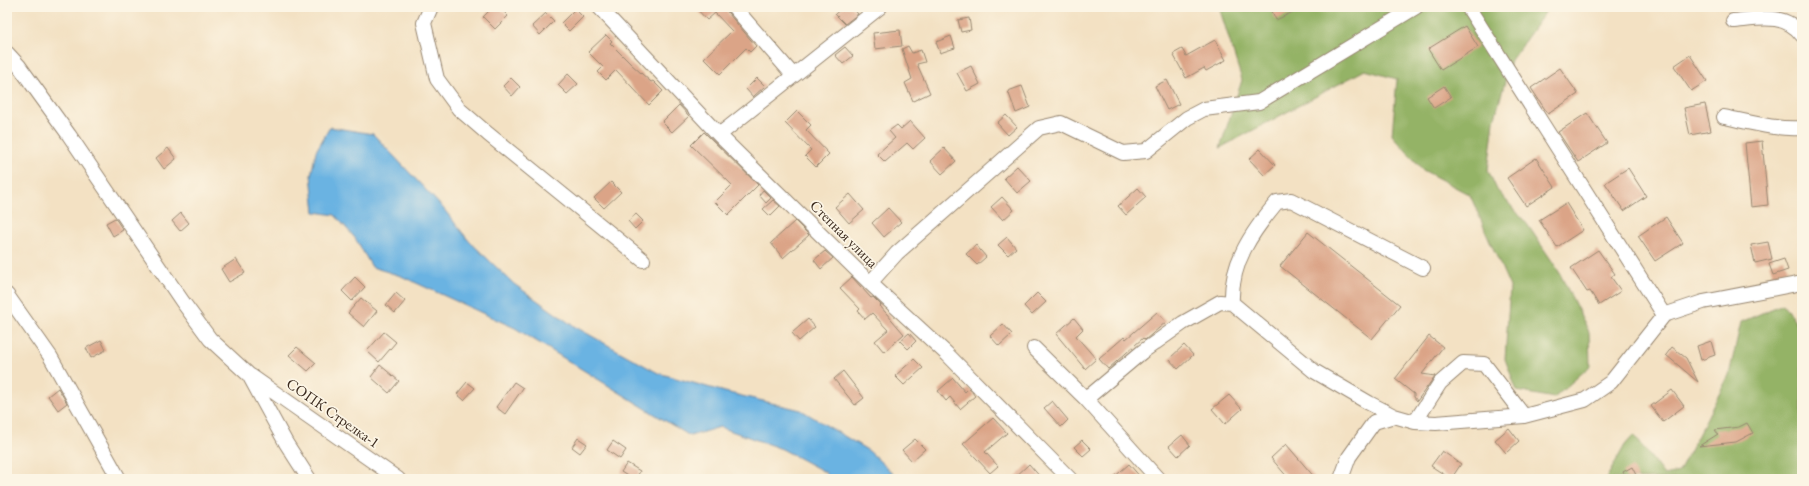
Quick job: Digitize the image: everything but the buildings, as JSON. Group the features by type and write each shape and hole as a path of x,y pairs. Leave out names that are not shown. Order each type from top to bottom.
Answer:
{"street":[{"path":"431,7 424,23 437,79 459,109 643,260"},
{"name":"Степная улица","path":"599,7 719,135 870,283 947,354 1070,479"},
{"path":"734,7 793,75"},
{"path":"719,135 880,7"},
{"path":"870,283 897,253 1039,128 1060,123 1123,153 1146,151 1187,118 1204,109 1258,102 1416,7"},
{"path":"1468,7 1664,315"},
{"path":"1733,21 1779,19 1796,28 1802,35"},
{"path":"7,53 19,66 69,135 210,339 249,375 286,443 309,479"},
{"path":"1724,117 1769,126 1793,129 1802,128"},
{"path":"1232,303 1231,288 1236,266 1248,240 1277,202 1291,200 1423,268"},
{"path":"1086,399 1142,352 1183,323 1220,302 1232,303 1314,371 1394,416 1415,422 1436,423 1524,416 1585,400 1611,382 1664,315 1703,302 1802,283"},
{"path":"7,295 50,356 120,479"},
{"path":"1034,348 1086,399 1158,479"},
{"path":"1415,422 1440,383 1463,363 1484,364 1524,416"},
{"name":"СОПК Стрелка-1","path":"249,375 398,479"},
{"path":"1341,479 1349,457 1374,422 1394,416"}],"green space":[{"path":"1219,7 1549,7 1511,60 1494,121 1488,170 1497,190 1527,224 1558,270 1589,332 1590,366 1554,398 1517,391 1505,359 1510,287 1470,195 1423,170 1392,135 1397,79 1365,70 1220,148 1242,80"},
{"path":"1783,304 1802,332 1802,479 1606,479 1625,445 1634,435 1664,475 1679,472 1729,375 1741,322"}],"water":[{"path":"330,127 373,134 443,208 469,241 514,284 572,325 658,373 725,392 801,410 869,451 899,479 829,479 825,472 782,449 720,427 690,436 515,328 401,276 372,267 355,238 335,215 315,212 311,175 316,151"}]}
